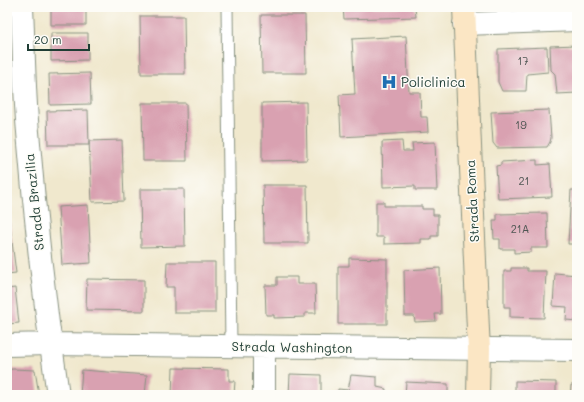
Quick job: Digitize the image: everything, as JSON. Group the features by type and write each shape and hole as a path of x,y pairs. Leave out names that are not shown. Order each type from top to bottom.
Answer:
{"street":[{"name":"Strada Brazilia","path":"22,7 28,130 36,225 50,344 58,395"},
{"path":"464,16 577,20"},
{"name":"Strada Roma","path":"464,16 479,349 478,395"},
{"name":"Strada Washington","path":"7,345 50,344 577,350"},
{"path":"264,346 264,395"}],"lane":[{"path":"227,7 231,346"}],"building":[{"path":"51,7 86,7 86,25 51,25"},
{"path":"343,7 415,7 416,17 344,19"},
{"path":"261,15 305,15 306,73 262,73"},
{"path":"140,16 184,16 185,74 141,74"},
{"path":"51,33 88,33 88,60 51,61"},
{"path":"406,36 409,92 420,92 421,117 427,117 428,132 341,137 339,95 355,94 352,39"},
{"path":"577,45 577,93 557,94 555,74 551,70 550,46"},
{"path":"547,47 548,72 527,74 526,91 502,91 498,82 498,49"},
{"path":"90,73 91,104 50,105 49,74"},
{"path":"306,102 307,160 262,161 262,103"},
{"path":"142,103 186,103 187,161 143,161"},
{"path":"88,110 89,145 48,145 47,111"},
{"path":"549,110 551,138 547,147 497,148 493,143 491,112"},
{"path":"576,138 577,165 574,165"},
{"path":"122,140 124,201 92,202 89,141"},
{"path":"402,141 403,151 413,151 412,143 435,142 437,190 415,190 415,186 383,187 382,142"},
{"path":"537,160 537,165 550,164 552,197 498,199 496,166 501,165 501,162"},
{"path":"263,185 307,185 308,243 264,243"},
{"path":"140,189 184,189 185,246 141,247"},
{"path":"571,190 577,190 577,244 568,244"},
{"path":"376,202 384,202 384,206 422,206 422,209 433,209 433,215 438,215 438,236 431,236 431,239 421,239 421,243 384,244 384,237 376,237"},
{"path":"88,205 91,263 62,265 58,207"},
{"path":"547,213 548,248 531,248 531,252 514,253 514,249 500,249 500,239 494,239 493,220 497,220 497,214"},
{"path":"7,218 9,218 16,273 7,274"},
{"path":"349,258 387,259 387,324 338,324 338,266 349,266"},
{"path":"167,262 215,262 215,313 174,313 174,287 166,287"},
{"path":"440,268 441,314 435,314 436,321 415,322 414,316 405,316 404,270"},
{"path":"511,268 527,268 527,271 546,271 544,318 510,317 510,307 504,307 504,271 511,271"},
{"path":"555,273 577,275 577,321 566,320 567,307 553,306"},
{"path":"277,277 297,277 297,284 315,284 316,313 305,313 305,317 274,318 274,315 266,315 265,285 277,285"},
{"path":"87,279 144,280 144,311 86,310"},
{"path":"15,288 19,323 7,324 7,289"},
{"path":"173,368 229,369 229,381 235,381 234,395 172,395"},
{"path":"7,370 35,370 39,395 7,395"},
{"path":"82,370 147,375 145,395 80,395"},
{"path":"290,374 321,375 321,395 289,395"},
{"path":"351,375 377,377 377,387 386,389 385,395 338,395 338,389 348,390"},
{"path":"515,381 556,382 556,395 515,395"},
{"path":"406,382 448,384 448,395 405,395"},
{"path":"571,385 577,385 577,395 570,395"}],"place":[{"name":"Policlinica","path":"389,82"}]}
